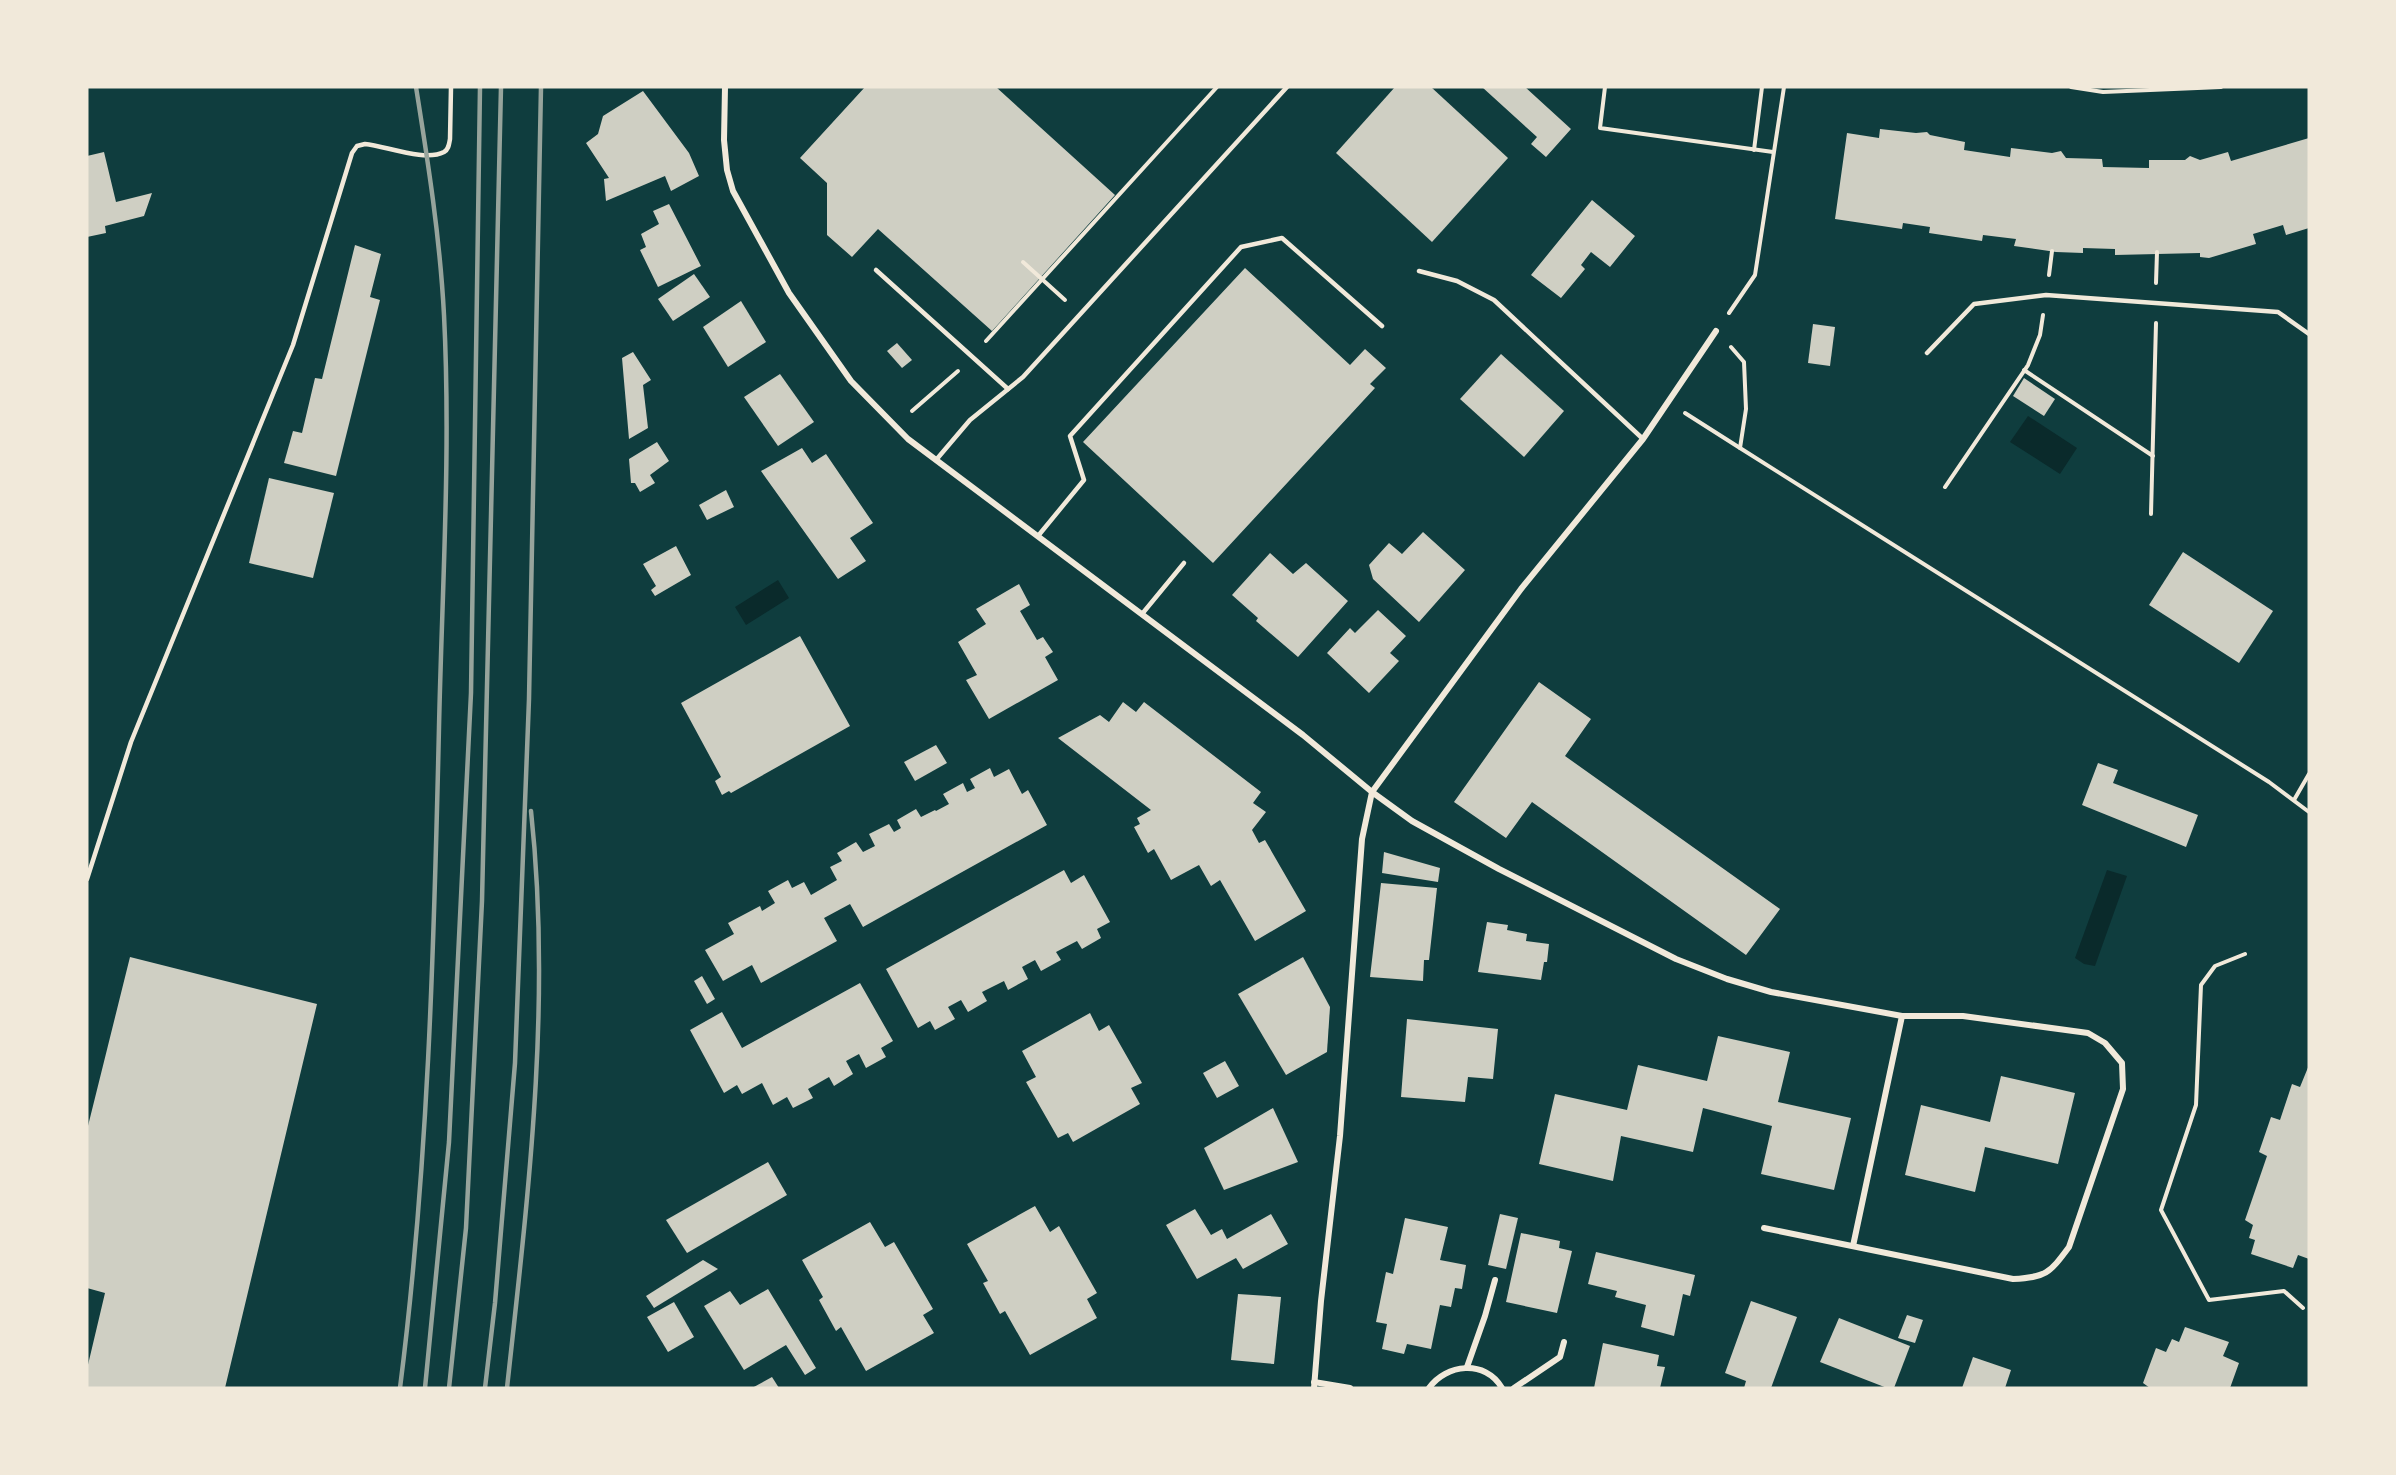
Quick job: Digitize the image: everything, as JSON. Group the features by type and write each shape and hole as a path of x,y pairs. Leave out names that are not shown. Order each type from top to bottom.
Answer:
{"street":[{"path":"725,87 724,140 727,170 733,191 789,293 850,381 908,439 1303,735 1372,792 1412,821 1499,869 1676,959 1771,992 1902,1016 1964,1016 2088,1033 2105,1043 2122,1063 2123,1089 2069,1246 2057,1264 2040,1277 2013,1279 1764,1228"},
{"path":"1350,1388 1314,1385 1321,1300 1340,1136 1362,839 1372,792 1521,589 1643,439 1716,331"},
{"path":"1853,1246 1902,1016"},
{"path":"1467,1367 1495,1280"},
{"path":"1514,1388 1560,1357 1564,1342"},
{"path":"1429,1388 1444,1373 1467,1367 1490,1375 1502,1388"}],"lane":[{"path":"87,879 131,742 293,345 351,153 357,146 365,144 416,154 443,152 448,148 450,140 451,87"},
{"path":"936,460 970,420 1023,377 1287,87"},
{"path":"1038,536 1084,480 1070,436 1241,247 1282,238 1382,326"},
{"path":"876,270 1008,389"},
{"path":"1419,272 1457,281 1494,300 1643,439"},
{"path":"1927,353 1974,304 2046,295 2278,312 2309,334"},
{"path":"1142,614 1184,563"}],"path":[{"path":"895,425 951,379 1217,87"},
{"path":"1605,87 1600,128 1773,152"},
{"path":"1755,150 1762,87"},
{"path":"1740,448 1746,409 1744,362 1716,331 1755,275 1784,87"},
{"path":"2071,87 2103,92 2221,87"},
{"path":"1945,487 2024,370 2040,334 2052,251"},
{"path":"2151,514 2157,252"},
{"path":"1023,262 1081,314"},
{"path":"2024,370 2153,456"},
{"path":"1670,402 2269,782 2309,812"},
{"path":"2294,800 2309,774"},
{"path":"2245,954 2215,966 2201,985 2196,1105 2161,1210 2209,1300 2284,1291 2303,1308"}],"water":[{"path":"2028,416 2077,448 2060,474 2010,442"},
{"path":"778,580 789,598 746,625 735,607"},
{"path":"2107,870 2127,876 2095,966 2084,964 2075,958"}],"building":[{"path":"865,87 996,87 1115,195 992,331 878,229 852,257 827,235 827,183 800,158"},
{"path":"1395,87 1431,87 1508,158 1432,242 1336,153"},
{"path":"1482,87 1525,87 1571,129 1546,157 1531,144 1537,137"},
{"path":"643,91 689,153 699,176 671,191 665,176 606,201 604,179 609,178 586,143 598,134 603,116"},
{"path":"1880,129 1927,132 1930,135 1965,142 1964,150 2010,157 2011,148 2052,153 2061,151 2066,158 2102,159 2103,167 2149,168 2149,160 2185,160 2190,156 2200,160 2228,152 2231,161 2309,138 2309,228 2286,235 2283,225 2253,234 2256,244 2209,258 2200,257 2200,253 2115,255 2115,249 2083,248 2083,253 2056,252 2014,246 2016,239 1983,235 1982,241 1929,233 1930,227 1903,223 1902,229 1835,219 1847,133 1879,138"},
{"path":"104,152 116,202 152,193 144,216 105,226 106,233 87,237 87,156"},
{"path":"1592,200 1635,236 1610,267 1591,252 1581,265 1585,269 1561,298 1531,275"},
{"path":"669,204 701,266 658,287 640,250 646,247 641,234 659,224 653,211"},
{"path":"355,245 381,254 370,297 380,300 336,476 284,463 293,431 302,433 315,378 322,379"},
{"path":"1245,268 1350,365 1365,349 1386,368 1370,384 1375,388 1213,563 1083,442"},
{"path":"694,274 710,297 673,321 658,299"},
{"path":"741,301 766,342 728,367 703,327"},
{"path":"1813,324 1835,327 1830,366 1808,363"},
{"path":"897,343 912,360 902,368 887,351"},
{"path":"633,352 651,380 643,385 648,428 629,439 622,358"},
{"path":"1501,354 1564,411 1524,457 1460,399"},
{"path":"780,374 814,422 778,446 744,397"},
{"path":"2024,378 2055,399 2044,416 2013,396"},
{"path":"657,442 669,461 650,475 655,483 640,492 635,483 631,483 629,459"},
{"path":"802,448 812,463 826,454 873,523 850,538 866,561 838,579 761,471"},
{"path":"269,478 334,493 313,578 249,563"},
{"path":"726,490 734,507 707,520 699,505"},
{"path":"1423,532 1465,570 1419,622 1373,579 1369,565 1389,543 1402,554"},
{"path":"676,546 691,575 655,596 651,590 656,586 643,564"},
{"path":"2183,552 2273,611 2239,663 2149,605"},
{"path":"1270,553 1293,574 1306,563 1348,601 1298,657 1256,621 1258,618 1232,595"},
{"path":"1019,584 1030,605 1020,611 1037,640 1043,637 1053,652 1045,657 1058,680 989,719 966,680 977,675 958,642 986,624 976,609"},
{"path":"1378,610 1406,636 1390,653 1399,661 1369,693 1327,653 1350,628 1355,633"},
{"path":"800,636 850,726 731,793 729,791 722,795 715,781 721,777 681,703"},
{"path":"1539,682 1591,719 1565,756 1780,909 1746,955 1532,802 1506,838 1454,802"},
{"path":"1123,702 1136,712 1144,702 1261,792 1253,803 1266,812 1252,830 1259,843 1265,840 1306,911 1255,941 1220,880 1211,886 1199,865 1171,880 1154,849 1148,853 1134,827 1140,824 1137,818 1151,810 1058,738 1100,715 1109,722"},
{"path":"936,745 947,763 915,781 904,762"},
{"path":"2098,763 2118,770 2113,783 2198,815 2186,847 2082,805"},
{"path":"990,768 994,777 1009,769 1022,794 1028,790 1047,825 863,927 850,904 824,918 837,941 761,983 752,965 723,981 705,950 734,934 728,923 760,906 762,911 775,903 768,891 788,880 792,888 804,882 811,895 837,880 830,867 842,861 837,853 856,842 863,852 875,846 869,834 889,824 894,832 901,828 897,820 916,809 921,817 949,804 943,794 963,783 967,792 975,788 970,779"},
{"path":"1384,852 1440,868 1438,882 1382,873"},
{"path":"1064,870 1071,883 1084,875 1110,922 1097,929 1101,938 1082,949 1077,941 1056,952 1061,960 1041,971 1035,960 1022,967 1028,979 1008,990 1004,981 982,992 987,1001 968,1012 961,1000 948,1007 955,1019 935,1030 930,1021 918,1028 886,969"},
{"path":"1381,883 1437,888 1429,960 1424,960 1423,981 1370,977"},
{"path":"1487,922 1508,925 1507,930 1527,934 1526,941 1549,944 1547,962 1544,962 1541,980 1478,972"},
{"path":"130,957 317,1004 225,1388 87,1388 87,1369 105,1293 87,1288 87,1130"},
{"path":"1303,957 1330,1007 1327,1052 1286,1075 1238,994"},
{"path":"702,976 715,999 707,1004 694,981"},
{"path":"860,983 893,1041 881,1048 886,1057 866,1068 859,1054 846,1061 853,1074 834,1086 829,1077 808,1089 813,1098 793,1108 787,1097 773,1105 762,1083 742,1094 737,1085 724,1093 690,1030 722,1012 742,1048"},
{"path":"1090,1013 1099,1031 1109,1025 1142,1083 1131,1088 1140,1104 1073,1142 1068,1133 1058,1138 1026,1082 1036,1077 1022,1051"},
{"path":"1407,1019 1498,1029 1493,1079 1468,1077 1465,1102 1401,1097"},
{"path":"1718,1036 1790,1052 1778,1102 1851,1118 1834,1190 1761,1174 1772,1126 1703,1108 1693,1152 1621,1136 1613,1181 1539,1164 1555,1094 1627,1110 1638,1065 1707,1081"},
{"path":"1225,1061 1239,1086 1217,1098 1203,1073"},
{"path":"2309,1065 2309,1259 2298,1255 2293,1268 2251,1254 2255,1240 2249,1238 2253,1225 2245,1220 2267,1156 2259,1152 2271,1117 2280,1120 2292,1084 2300,1087"},
{"path":"2001,1076 2075,1093 2058,1164 1985,1147 1975,1192 1905,1175 1921,1105 1990,1122"},
{"path":"1273,1108 1298,1162 1224,1190 1204,1148"},
{"path":"768,1162 787,1195 687,1253 666,1220"},
{"path":"1035,1206 1050,1232 1059,1226 1097,1293 1087,1299 1097,1318 1030,1355 1005,1311 1000,1314 983,1283 988,1281 967,1244"},
{"path":"1195,1209 1211,1235 1222,1229 1227,1239 1271,1214 1288,1244 1243,1269 1236,1258 1197,1279 1166,1225"},
{"path":"1500,1214 1518,1218 1506,1269 1488,1265"},
{"path":"1405,1218 1448,1227 1440,1260 1466,1265 1462,1289 1455,1288 1451,1307 1440,1305 1431,1349 1407,1344 1404,1354 1382,1349 1387,1324 1376,1322 1386,1272 1393,1274"},
{"path":"870,1222 885,1247 894,1242 933,1309 923,1315 934,1333 866,1371 841,1327 836,1331 819,1300 823,1297 802,1260"},
{"path":"1521,1233 1560,1241 1559,1248 1572,1251 1557,1313 1506,1302"},
{"path":"1596,1252 1695,1275 1690,1296 1683,1294 1674,1336 1641,1327 1646,1305 1615,1297 1617,1291 1588,1284"},
{"path":"703,1260 718,1269 654,1308 646,1296"},
{"path":"768,1289 816,1368 805,1375 786,1345 744,1370 704,1306 730,1291 740,1305"},
{"path":"1238,1294 1281,1297 1274,1364 1231,1360"},
{"path":"1751,1301 1797,1317 1771,1388 1744,1388 1746,1381 1725,1373"},
{"path":"674,1302 694,1337 668,1352 647,1317"},
{"path":"1907,1315 1923,1320 1915,1343 1898,1338"},
{"path":"1839,1318 1910,1346 1894,1388 1887,1388 1820,1362"},
{"path":"2185,1327 2229,1342 2223,1356 2239,1363 2230,1388 2150,1388 2143,1383 2156,1348 2166,1352 2172,1339 2179,1342"},
{"path":"1603,1343 1659,1355 1657,1366 1665,1367 1660,1388 1594,1388"},
{"path":"1973,1357 2011,1370 2005,1388 1962,1388"},
{"path":"772,1377 779,1388 752,1388"}],"railway":[{"path":"400,1388 410,1306 428,1058 435,893 447,418 440,257 416,87"},
{"path":"425,1388 449,1142 471,693 480,87"},
{"path":"449,1388 466,1228 482,901 501,87"},
{"path":"485,1388 495,1303 515,1063 529,699 541,87"},
{"path":"507,1388 523,1244 535,1100 538,1028 537,883 531,811"}]}
